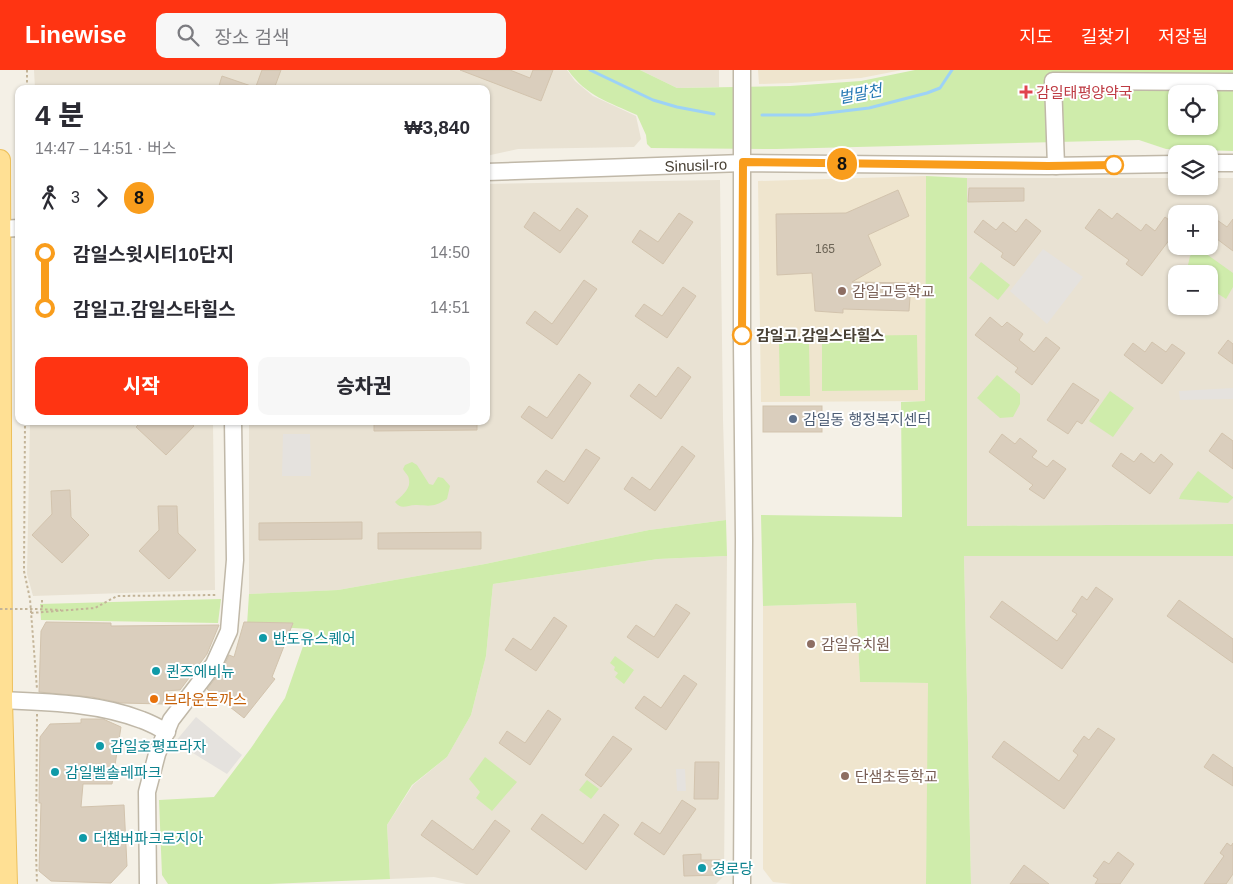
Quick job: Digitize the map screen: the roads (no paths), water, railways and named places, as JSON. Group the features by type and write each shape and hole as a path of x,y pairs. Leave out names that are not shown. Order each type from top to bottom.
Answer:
{"main road":[{"path":"0,160 2,700 7,884"}],"street":[{"path":"742,70 744,560 742,884"},
{"path":"1056,166 1053,75 1233,82"},
{"name":"Sinusil-ro","path":"490,172 743,162 1056,166 1168,164"},
{"path":"1218,163 1233,163"},
{"path":"0,229 15,228"},
{"path":"148,884 147,792 157,754 171,720 214,664 229,630 235,560 234,425"},
{"path":"2,700 79,706 112,711 142,720 167,732"}],"waterway":[{"name":"벌말천","path":"590,70 653,100 714,114"},
{"name":"벌말천","path":"762,115 810,115 869,108 940,88 952,70"}],"place":[{"name":"감일태평양약국","path":"1026,92"},
{"name":"감일고등학교","path":"842,291"},
{"name":"감일고.감일스타힐스","path":"742,335"},
{"name":"감일동 행정복지센터","path":"793,419"},
{"name":"반도유스퀘어","path":"263,638"},
{"name":"감일유치원","path":"811,644"},
{"name":"퀸즈에비뉴","path":"156,671"},
{"name":"브라운돈까스","path":"154,699"},
{"name":"감일호평프라자","path":"100,746"},
{"name":"감일벨솔레파크","path":"55,772"},
{"name":"단샘초등학교","path":"845,776"},
{"name":"더챔버파크로지아","path":"83,838"},
{"name":"경로당","path":"702,868"}]}
